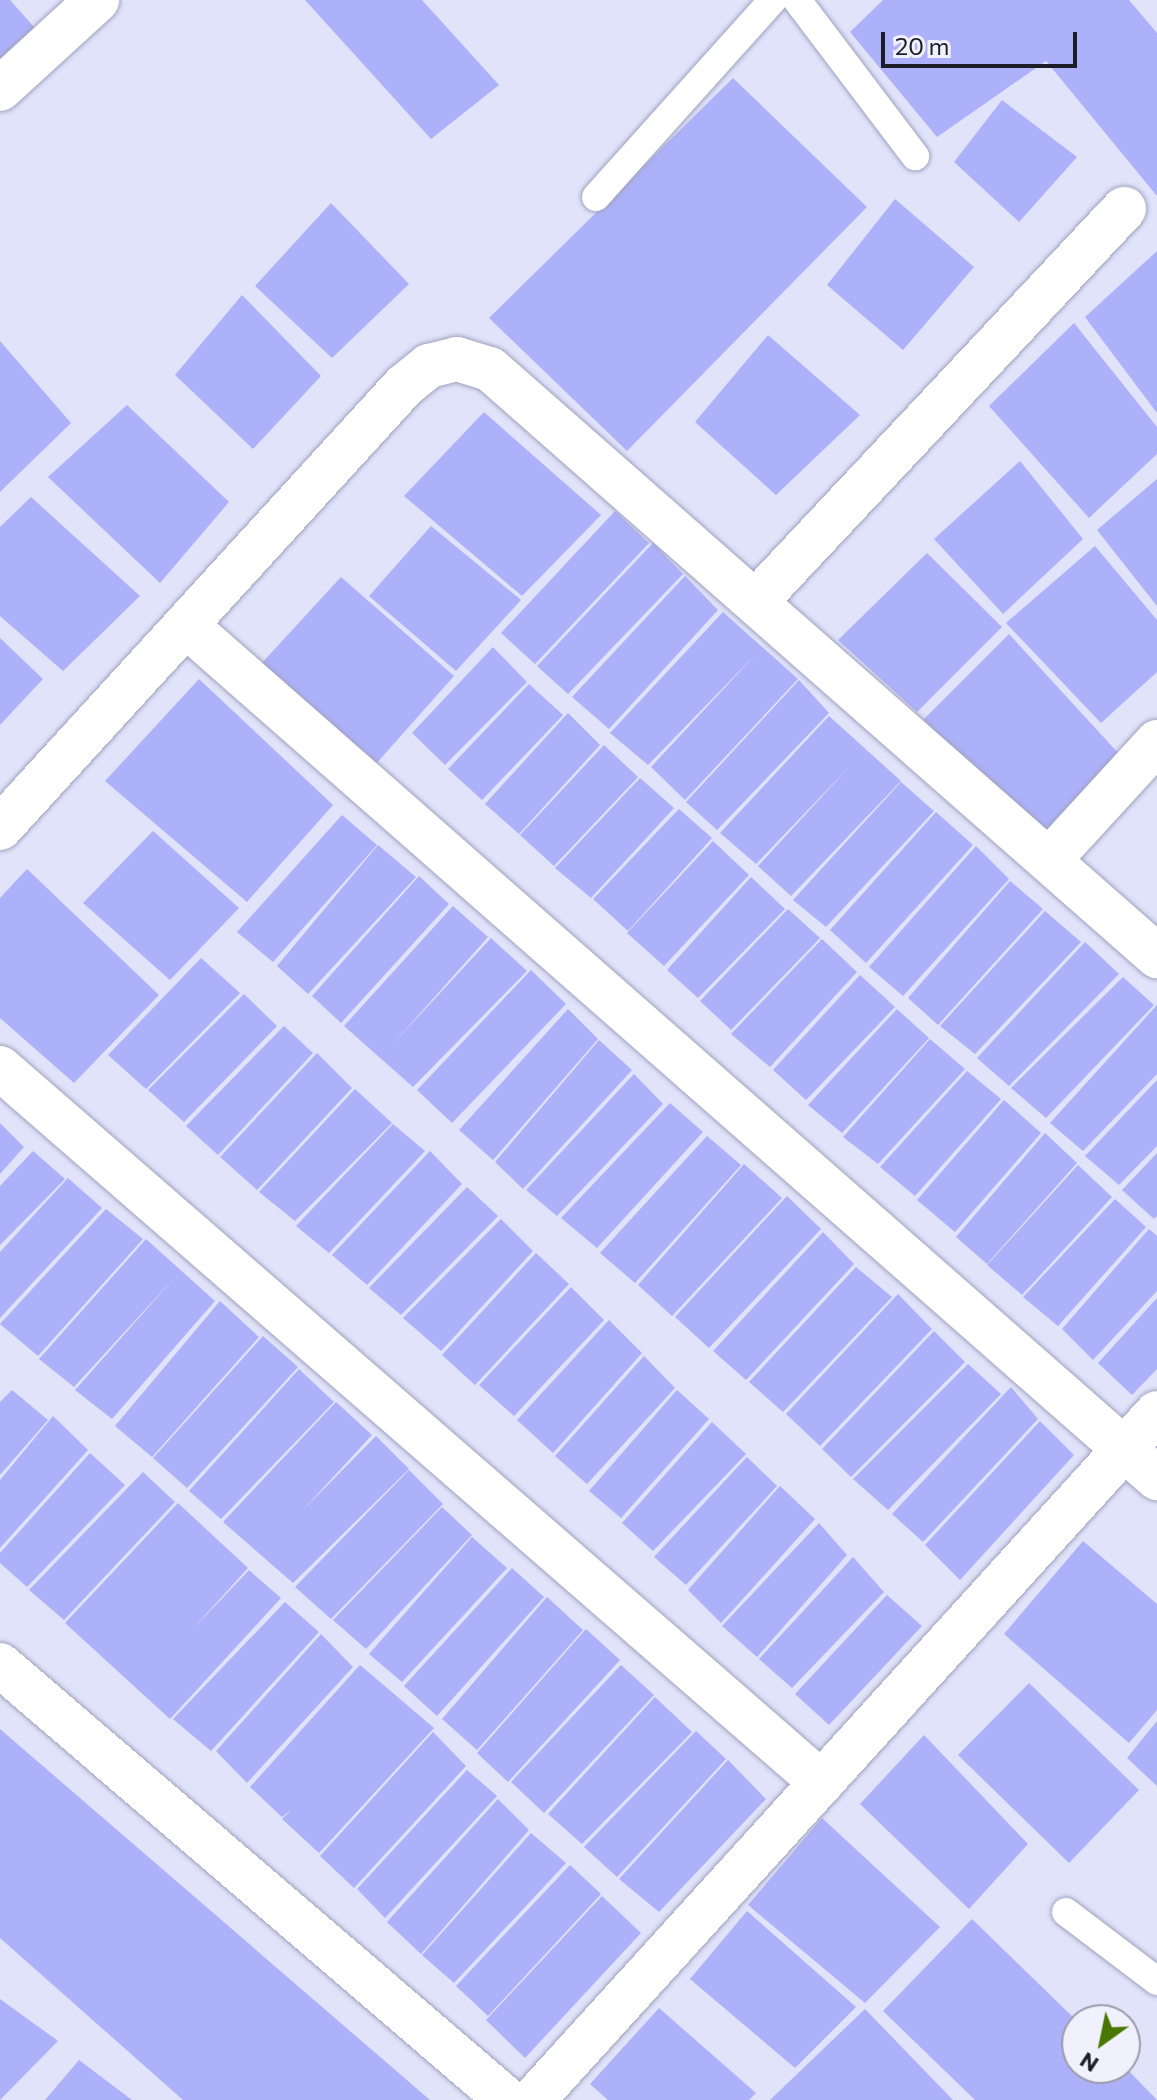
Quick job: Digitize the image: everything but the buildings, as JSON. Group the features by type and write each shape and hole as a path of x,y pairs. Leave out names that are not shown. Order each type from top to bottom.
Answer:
{"street":[{"path":"0,89 97,0"},
{"path":"758,599 1124,209"},
{"path":"0,828 188,627 404,386 429,366 457,359 490,369 758,599 1157,956"},
{"path":"188,627 1157,1478"},
{"path":"1049,860 1157,742"},
{"path":"0,1068 822,1783"},
{"path":"533,2100 1157,1413"},
{"path":"0,1665 507,2100"}],"lane":[{"path":"596,197 773,0"},
{"path":"797,0 915,156"},
{"path":"1066,1912 1157,1981"}]}
